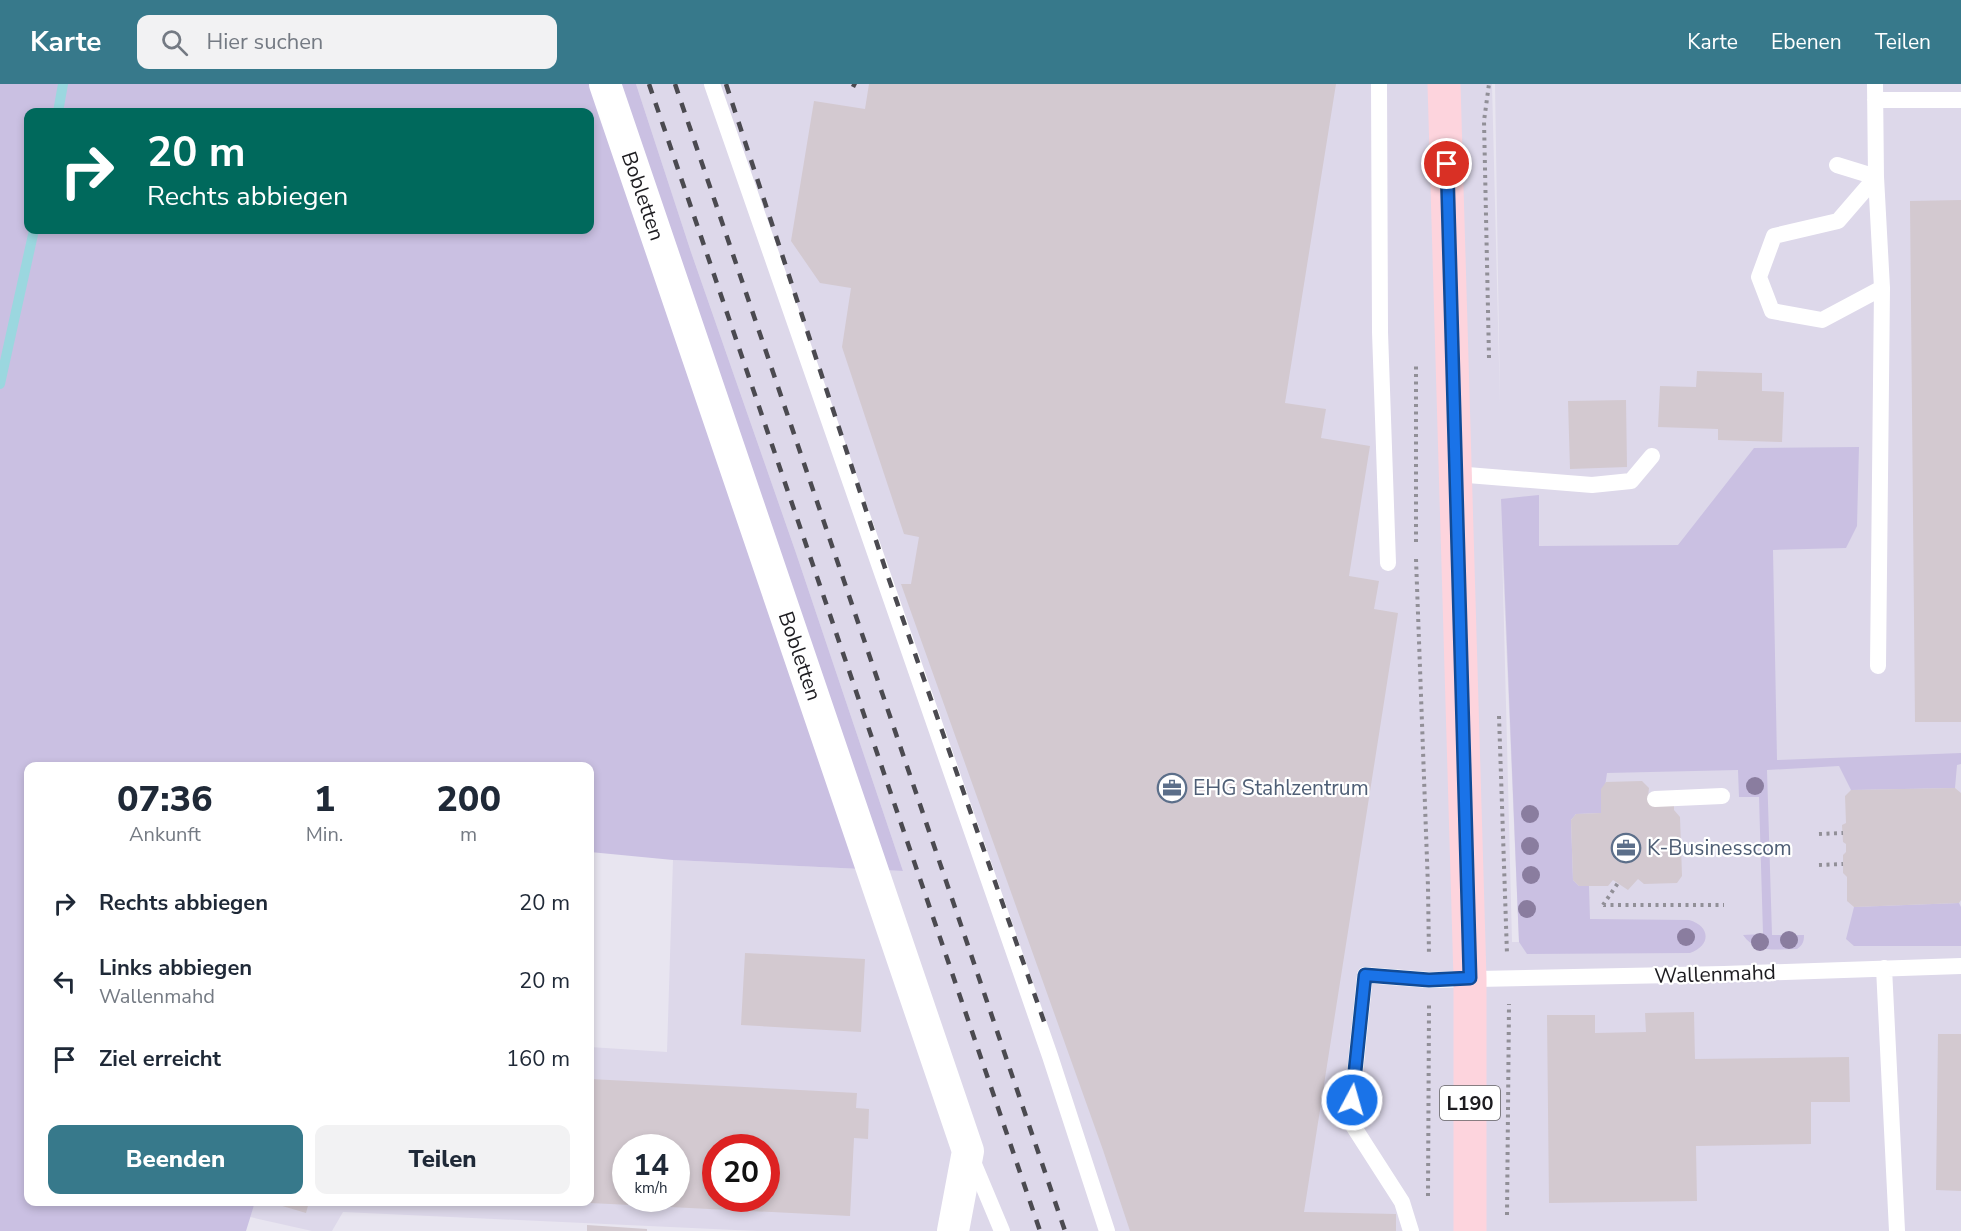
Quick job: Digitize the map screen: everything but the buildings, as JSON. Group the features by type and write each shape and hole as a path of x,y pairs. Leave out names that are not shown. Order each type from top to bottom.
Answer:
{"main road":[{"name":"L190","path":"1444,84 1470,978 1470,1231"}],"street":[{"name":"Bobletten","path":"605,84 968,1152 953,1231"}],"lane":[{"path":"712,84 1046,1045 1107,1231"},
{"path":"1379,84 1380,332 1388,563"},
{"path":"1878,666 1882,288 1876,177 1875,92 1961,100"},
{"path":"1837,165 1876,177"},
{"path":"1876,177 1838,221 1774,236 1759,277 1772,311 1822,320 1882,288"},
{"path":"1455,474 1592,485 1631,481 1652,456"},
{"path":"1655,799 1722,796"},
{"name":"Wallenmahd","path":"1411,1231 1402,1202 1350,1121 1365,975 1429,980 1961,966"},
{"path":"1884,968 1897,1231"},
{"path":"968,1152 1002,1231"}],"path":[{"path":"1489,84 1484,121 1489,369"},
{"path":"1416,353 1415,540 1428,887"},
{"path":"1499,713 1506,943"},
{"path":"1819,834 1843,833"},
{"path":"1819,865 1843,864"},
{"path":"1618,883 1603,905 1724,905"},
{"path":"1506,1220 1510,1024"},
{"path":"1428,1197 1429,1073"}],"shaded area":[{"path":"0,84 636,84 691,252 796,553 903,871 673,860 594,852 594,762 24,762 24,1206 254,1206 246,1231 0,1231"},
{"path":"636,84 1492,84 1500,404 1495,84 1961,84 1961,1231 757,1231 343,1212 332,1231 312,1231 250,1217 254,1206 594,1206 594,1047 667,1052 673,860 903,871 796,553 691,252","holes":["1502,546 1519,942 1512,942"]},
{"path":"1859,447 1857,526 1846,548 1773,550 1777,760 1961,753 1961,764 1957,765 1955,788 1851,790 1839,766 1767,770 1772,935 1804,935 1803,943 1797,949 1775,950 1754,945 1743,935 1763,934 1759,797 1739,797 1738,770 1607,773 1601,813 1576,814 1571,820 1573,880 1579,886 1589,886 1590,919 1689,920 1705,931 1705,941 1697,950 1690,953 1527,954 1519,942 1501,499 1539,495 1539,546 1678,545 1754,448"},
{"path":"1959,903 1961,907 1961,946 1854,946 1846,939 1854,907"}],"waterway":[{"path":"59,108 63,84"},
{"path":"0,384 33,234"}],"railway":[{"path":"649,84 1040,1231"},
{"path":"675,84 1065,1231"},
{"path":"726,84 886,571 1047,1030"},
{"path":"852,84 856,86"}],"place":[{"name":"EHG Stahlzentrum","path":"1172,788"},
{"name":"K-Businesscom","path":"1626,848"}],"route":[{"path":"1352,1100 1365,975 1429,980 1470,978 1447,164"}]}
